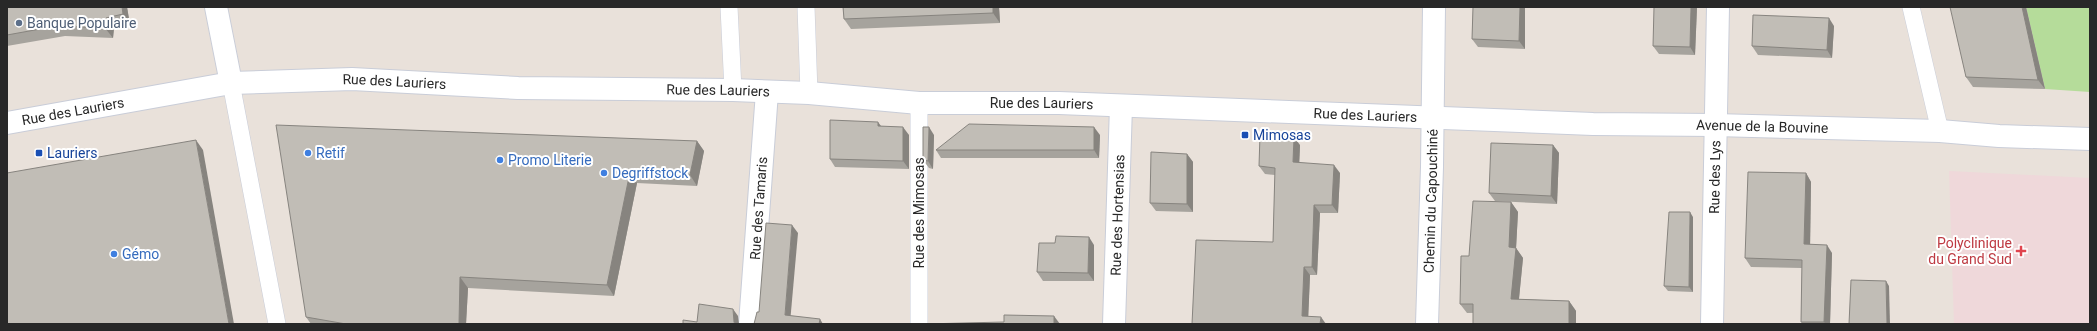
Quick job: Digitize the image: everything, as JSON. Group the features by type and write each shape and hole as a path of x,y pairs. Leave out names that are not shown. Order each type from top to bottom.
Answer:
{"street":[{"path":"216,7 230,83"},
{"name":"Chemin du Capouchiné","path":"1427,324 1433,118 1434,7"},
{"name":"Rue des Lys","path":"1712,324 1718,7"},
{"name":"Rue des Lauriers","path":"7,123 230,83 352,79 518,88 733,90 809,93 919,103 1121,106 1433,118"},
{"name":"Rue des Tamaris","path":"750,324 767,92"},
{"name":"Rue des Hortensias","path":"1114,324 1121,106"},
{"name":"Avenue de la Bouvine","path":"1433,118 1593,124 1715,125 1940,131 1999,136 2090,139"}],"lane":[{"path":"729,7 733,90"},
{"path":"806,7 809,93"},
{"path":"1911,7 1940,131"},
{"path":"230,83 277,324"},
{"name":"Rue des Mimosas","path":"919,103 919,324"}],"shaded area":[{"name":"Polyclinique du Grand Sud","path":"1949,171 2090,178 2090,324 1954,324"}],"green space":[{"path":"2026,7 2090,7 2090,92 2045,89"}],"building":[{"path":"7,7 122,7 123,14 106,18 105,28 57,26 7,35"},
{"path":"843,7 993,7 993,13 844,19"},
{"path":"1473,7 1520,7 1519,41 1472,39"},
{"path":"1654,7 1691,7 1690,47 1653,46"},
{"path":"1950,7 2022,7 2038,80 1966,77"},
{"path":"1753,15 1829,18 1827,50 1752,46"},
{"path":"830,120 878,122 878,126 903,127 903,161 830,159"},
{"path":"969,124 1094,127 1094,150 936,150"},
{"path":"276,125 697,141 690,175 630,172 607,285 460,277 459,324 346,324 306,317"},
{"path":"923,127 929,127 928,161 923,160"},
{"path":"1260,135 1294,137 1293,162 1334,165 1332,205 1314,205 1312,267 1304,267 1302,316 1321,317 1320,324 1192,324 1196,240 1273,242 1275,168 1259,166"},
{"name":"Gémo","path":"196,140 229,324 7,324 7,173"},
{"path":"1491,143 1553,145 1551,196 1489,193"},
{"path":"1151,152 1187,154 1187,204 1150,203"},
{"path":"1748,172 1806,173 1804,244 1827,245 1824,322 1801,322 1802,260 1745,258"},
{"path":"1473,201 1511,202 1509,247 1516,248 1511,299 1569,301 1569,324 1473,324 1473,304 1460,304 1461,256 1469,256"},
{"path":"1669,212 1690,212 1689,287 1664,286"},
{"path":"766,223 792,225 785,315 820,319 819,324 754,324 757,312 759,312"},
{"path":"1056,236 1089,237 1088,273 1037,272 1039,243 1055,243"},
{"path":"1851,280 1886,281 1887,324 1849,324"},
{"path":"699,304 733,309 735,324 683,324 683,320 697,322"},
{"path":"1004,315 1054,316 1054,324 924,324 1004,322"}],"place":[{"name":"Banque Populaire","path":"19,23"},
{"name":"Mimosas","path":"1245,135"},
{"name":"Lauriers","path":"39,153"},
{"name":"Retif","path":"308,153"},
{"name":"Promo Literie","path":"500,160"},
{"name":"Degriffstock","path":"604,173"},
{"name":"Polyclinique du Grand Sud","path":"2021,251"},
{"name":"Gémo","path":"114,254"}]}
